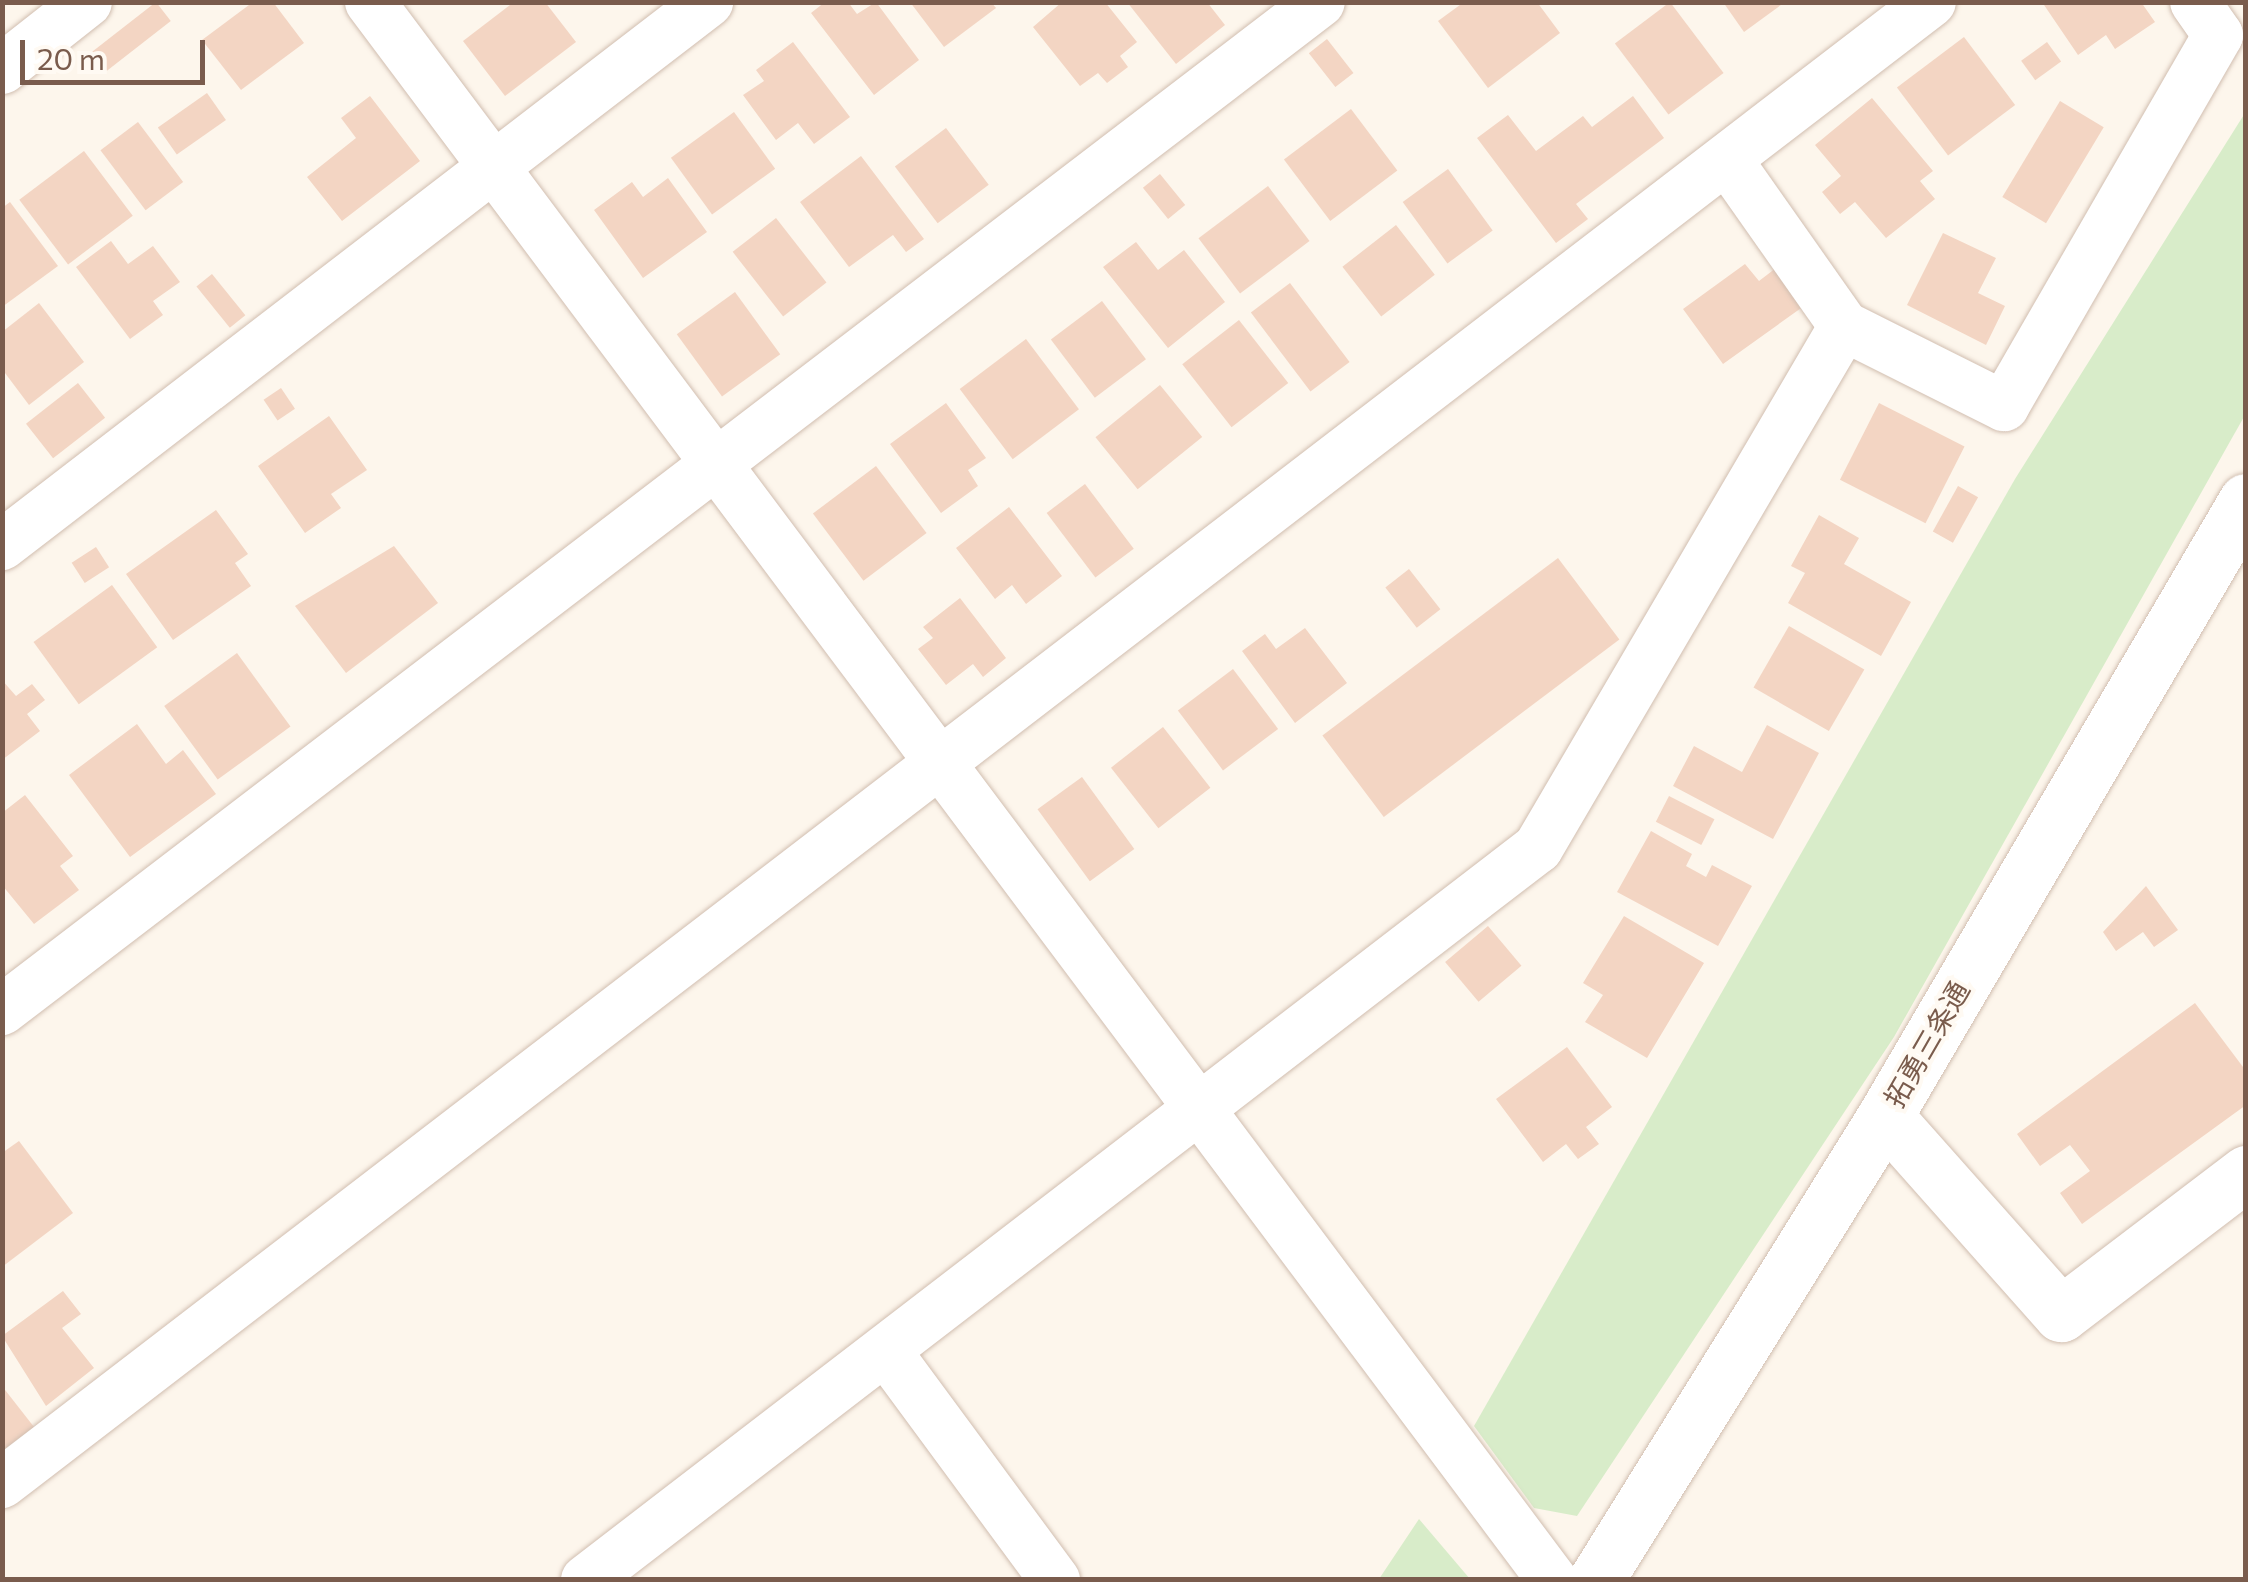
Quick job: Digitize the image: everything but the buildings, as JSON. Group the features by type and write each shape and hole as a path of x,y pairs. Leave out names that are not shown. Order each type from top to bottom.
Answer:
{"street":[{"path":"2,68 88,2"},
{"path":"370,2 942,759 1552,1580"},
{"path":"2,544 708,2"},
{"path":"2,1010 1320,2"},
{"path":"2,1483 1931,2"},
{"path":"1728,160 1844,326 2004,406 2218,35 2195,2"},
{"path":"586,1580 1197,1106 1538,848 1844,326"},
{"name":"拓勇三条通","path":"1596,1580 1885,1116 2246,501"},
{"path":"1885,1116 2062,1314 2246,1173"},
{"path":"886,1350 1054,1580"}],"green space":[{"path":"2245,113 2245,415 1894,1037 1577,1516 1534,1508 1474,1426 2015,479"},
{"path":"1419,1519 1470,1579 1379,1579"}]}
